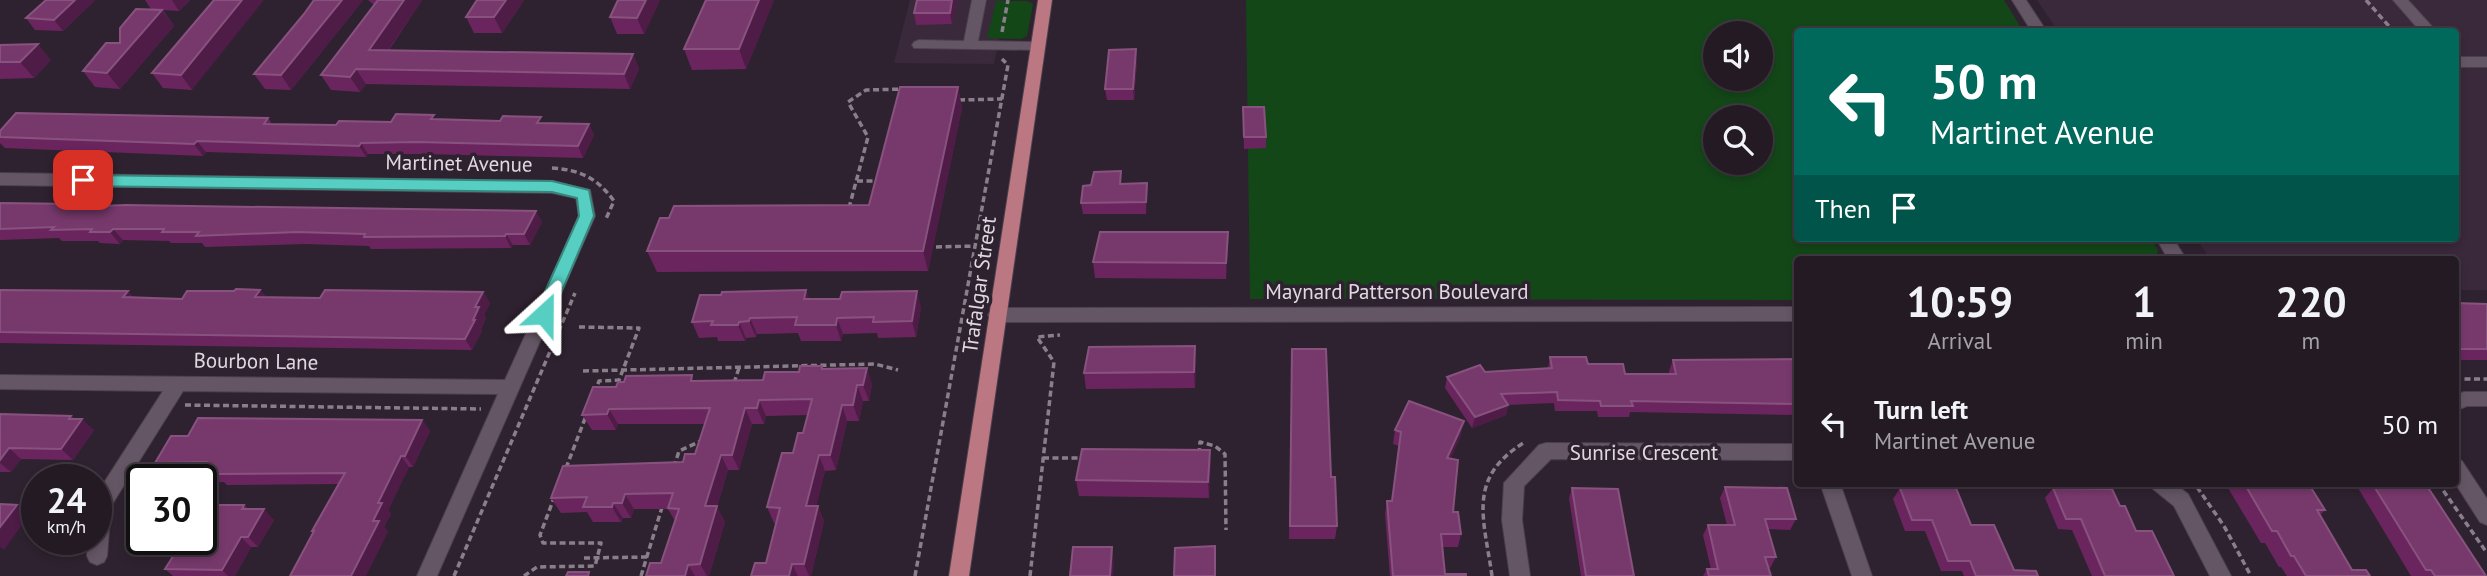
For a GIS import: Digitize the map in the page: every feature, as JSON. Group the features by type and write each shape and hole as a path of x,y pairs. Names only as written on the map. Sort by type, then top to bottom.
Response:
{"main road":[{"name":"Trafalgar Street","path":"959,576 1045,0"}],"street":[{"path":"970,46 979,0"},
{"path":"2019,0 2037,28"},
{"path":"2400,0 2426,28"},
{"path":"919,45 1036,47"},
{"path":"2459,61 2487,62"},
{"name":"Martinet Avenue","path":"0,179 552,187 584,194 587,216 427,576"},
{"name":"Maynard Patterson Boulevard","path":"997,314 1794,314"},
{"name":"Bourbon Lane","path":"0,382 511,387"},
{"path":"97,556 101,505 178,383"},
{"path":"2459,402 2464,399 2487,399"},
{"name":"Sunrise Crescent","path":"1520,576 1512,520 1514,484 1546,451 1794,452"},
{"path":"2459,473 2487,516"},
{"path":"1831,487 1863,576"},
{"path":"2165,487 2181,499 2221,576"}],"path":[{"path":"915,576 943,404 976,246 1009,65 998,55 1008,0"},
{"path":"2366,0 2390,28"},
{"path":"857,211 849,207 868,137 848,102 853,95 871,88 907,90"},
{"path":"953,100 1002,99"},
{"path":"596,179 614,201 603,226"},
{"path":"856,181 876,181"},
{"path":"936,247 976,246"},
{"path":"454,576 577,289"},
{"path":"579,327 639,328 620,380 599,381 594,394"},
{"path":"1030,576 1054,362 1037,337"},
{"path":"583,371 740,365 875,364 898,370"},
{"path":"733,388 740,365"},
{"path":"2459,379 2487,379"},
{"path":"176,405 485,410"},
{"path":"565,471 589,407"},
{"path":"671,477 679,451 708,438"},
{"path":"1198,458 1200,442 1215,446 1225,454 1226,530"},
{"path":"1043,458 1095,458"},
{"path":"2198,487 2251,576"},
{"path":"2441,487 2487,553"},
{"path":"524,576 537,567 595,566 601,543 543,543 540,536 555,497"},
{"path":"641,576 663,504"},
{"path":"584,558 647,557"}],"shaded area":[{"path":"910,0 1007,0 994,64 894,63"},
{"path":"2037,0 2487,0 2487,290 2459,290 2459,256 2208,256 2199,242 2459,242 2459,28 2056,28"}],"green space":[{"path":"1246,0 2004,0 2021,28 1794,28 1794,242 2153,242 2158,250 2157,256 1794,256 1794,300 1250,299"},
{"path":"996,1 1027,1 1033,4 1027,36 1021,39 987,38"}],"building":[{"path":"46,0 75,0 54,20 26,18"},
{"path":"214,0 242,0 181,75 152,73"},
{"path":"314,0 342,0 281,75 254,74 304,14"},
{"path":"378,0 404,0 369,50 633,54 624,74 356,69 350,77 321,75"},
{"path":"477,0 506,0 494,17 466,17"},
{"path":"618,0 646,0 637,18 610,17"},
{"path":"706,0 759,0 739,49 684,49"},
{"path":"917,0 952,0 950,13 914,13"},
{"path":"136,9 162,10 107,73 83,71 106,43 120,43 120,28"},
{"path":"38,44 20,62 0,62 0,45"},
{"path":"1136,49 1133,89 1105,89 1109,50"},
{"path":"900,87 958,87 923,251 647,251 660,218 669,218 674,206 869,205"},
{"path":"1243,107 1264,107 1266,137 1244,137"},
{"path":"16,113 268,118 264,124 336,125 339,121 391,122 396,114 434,115 431,119 500,121 503,116 541,117 537,123 589,124 578,146 417,142 361,143 359,146 197,141 194,144 0,137 0,131"},
{"path":"1121,171 1120,184 1147,183 1146,202 1081,203 1083,186 1091,185 1094,172"},
{"path":"0,203 76,204 74,207 126,205 536,211 524,234 505,236 364,237 365,234 297,232 196,236 199,232 162,232 164,229 90,232 92,229 51,230 54,227 0,229"},
{"path":"1100,232 1228,232 1226,263 1093,262"},
{"path":"0,290 128,291 123,297 182,299 187,291 260,290 255,297 320,298 325,290 483,292 475,307 479,307 475,320 465,339 0,332"},
{"path":"806,290 804,299 840,299 842,292 917,291 912,321 873,322 874,317 837,318 836,325 795,325 797,317 750,318 738,325 711,325 713,321 692,322 700,295"},
{"path":"2459,303 2487,304 2487,349 2459,349"},
{"path":"1195,346 1194,372 1084,373 1089,347"},
{"path":"1292,349 1326,349 1331,477 1335,477 1337,526 1290,526"},
{"path":"1550,357 1586,357 1588,364 1623,364 1625,374 1676,374 1673,360 1794,359 1794,404 1631,401 1633,406 1601,406 1600,401 1558,400 1557,392 1501,394 1508,405 1475,417 1447,377 1480,365 1485,372 1552,368"},
{"path":"800,366 822,366 822,369 867,368 863,385 857,385 853,405 842,405 830,455 819,455 806,506 818,506 804,564 792,564 789,576 751,576 755,563 766,563 780,508 767,507 782,453 793,453 798,433 803,433 812,399 759,400 757,408 745,408 732,455 721,455 705,506 717,506 700,564 688,565 685,576 646,576 650,563 661,563 679,509 668,508 673,493 625,494 622,503 613,503 612,507 583,507 587,497 551,498 563,466 683,462 685,454 695,454 710,408 609,409 607,414 582,415 593,387 616,387 618,382 624,382 626,376 692,375 691,381 763,380 765,372 799,372"},
{"path":"1409,401 1464,421 1447,458 1458,460 1453,512 1458,512 1461,534 1441,534 1445,574 1466,576 1393,576 1387,501 1392,501 1401,432 1395,430"},
{"path":"0,414 71,416 69,419 82,419 61,449 9,448 0,460"},
{"path":"198,418 422,420 378,503 382,503 373,521 379,521 351,576 290,576 345,473 217,474 217,464 205,464 206,462 155,463 171,436 188,436"},
{"path":"1082,449 1210,450 1208,482 1076,480"},
{"path":"1725,487 1787,488 1796,519 1765,519 1776,557 1765,557 1771,576 1709,576 1707,569 1718,569 1708,525 1735,525"},
{"path":"2246,487 2311,487 2325,510 2317,510 2352,570 2366,570 2370,576 2306,576 2277,531 2272,531"},
{"path":"2374,487 2428,487 2486,576 2435,576 2431,570 2426,570"},
{"path":"1572,488 1618,489 1634,576 1586,576"},
{"path":"1900,488 1956,488 1971,525 1994,525 2014,570 2036,571 2038,576 1976,576 1970,561 1948,561 1932,520 1912,520"},
{"path":"2053,488 2112,489 2120,506 2125,506 2136,531 2152,531 2174,576 2105,576 2081,519 2066,519"},
{"path":"0,504 17,505 0,527"},
{"path":"217,505 244,505 242,509 264,509 248,537 241,537 222,570 165,569 174,555 217,555"},
{"path":"1215,546 1215,576 1174,576 1175,548"},
{"path":"1073,547 1112,547 1110,576 1070,576"},
{"path":"568,572 589,572 588,576 566,576"}],"route":[{"path":"83,180 552,187 584,194 587,216 544,314"}]}
